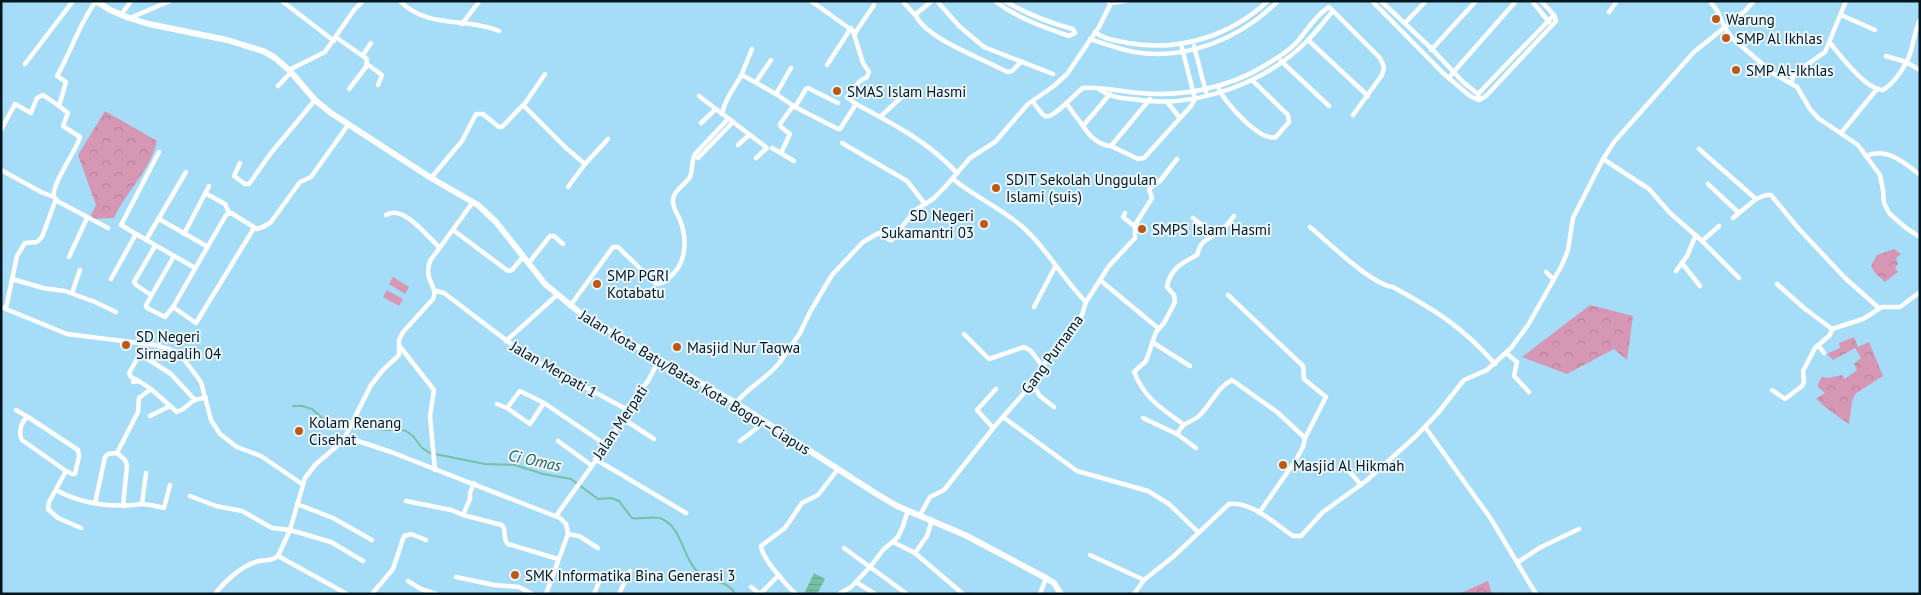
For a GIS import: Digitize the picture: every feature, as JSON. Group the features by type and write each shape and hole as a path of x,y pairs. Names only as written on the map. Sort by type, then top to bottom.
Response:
{"main road":[{"name":"Jalan Kota Batu/Batas Kota Bogor–Ciapus","path":"96,1 129,18 164,28 227,40 274,56 315,100 348,125 431,178 473,202 496,222 545,284 570,306 594,323 736,403 875,493 965,535 1046,578 1054,583 1062,594"}],"street":[{"path":"25,64 73,1"},
{"path":"59,106 66,82 56,76 86,15 96,1"},
{"path":"121,15 131,1"},
{"path":"129,18 170,1"},
{"path":"282,1 335,39 364,55 367,59 367,64 350,89"},
{"path":"278,86 290,71 322,55 354,10 363,1"},
{"path":"400,1 408,9 424,18 487,26 499,31"},
{"path":"811,1 851,28 863,63 869,72 847,97 930,149 957,173"},
{"path":"916,16 917,13 932,1"},
{"path":"937,1 959,26 984,47 1053,74"},
{"path":"995,1 1023,18 1046,28 1069,36 1075,33 1073,29 1032,16 1005,1"},
{"path":"1097,42 1097,34 1109,2 1126,1"},
{"path":"1097,34 1135,44 1181,44 1193,42 1233,27 1268,1"},
{"path":"1090,39 1136,52 1158,54 1183,52 1225,38 1244,28 1278,1"},
{"path":"1372,1 1448,78 1470,96 1479,100"},
{"path":"1381,1 1432,49 1453,73 1478,94 1479,100"},
{"path":"1405,23 1426,1"},
{"path":"1426,55 1476,1"},
{"path":"1448,78 1516,1"},
{"path":"1532,1 1552,25"},
{"path":"1479,100 1486,96 1556,21 1541,1"},
{"path":"1609,12 1617,1"},
{"path":"1710,1 1718,12 1724,28 1732,38 1768,70 1797,87 1810,109 1818,118 1852,141 1866,156 1880,175 1884,203 1887,210 1906,228 1920,237"},
{"path":"1134,594 1144,580 1174,556 1229,504 1241,504 1259,513 1293,536 1299,537 1323,512 1361,484 1425,427 1464,380 1487,370 1495,364 1528,325 1562,265 1568,250 1573,218 1603,159 1614,142 1680,66 1694,52 1745,11 1754,1"},
{"path":"1791,83 1795,73 1822,55 1830,43 1846,1"},
{"path":"462,24 478,3"},
{"path":"904,3 924,26 942,39 1007,72 1012,71 1021,62"},
{"path":"854,33 874,5"},
{"path":"1034,103 1044,116 1048,116 1055,113 1083,88 1154,94 1193,91 1217,86 1241,78 1278,57 1296,42 1326,8 1330,7 1384,64 1382,75 1353,115"},
{"path":"1100,90 1109,96 1167,102 1195,99 1220,92 1252,80 1282,62 1308,40 1333,10"},
{"path":"1841,15 1875,30"},
{"path":"1478,94 1548,20 1554,16"},
{"path":"1830,43 1853,69 1877,89 1883,90 1888,88 1906,62 1920,20"},
{"path":"827,65 851,28"},
{"path":"736,403 746,391 768,376 780,362 836,270 863,242 879,233 892,240 914,211 925,204 953,179 970,158 995,142 1028,104 1054,86 1067,74 1090,39 1097,34"},
{"path":"1308,40 1368,96"},
{"path":"1193,42 1207,95"},
{"path":"364,55 371,43"},
{"path":"1066,103 1090,136 1096,141 1138,159 1144,158 1192,106 1195,99 1181,44"},
{"path":"722,114 724,105 742,76 752,49"},
{"path":"1886,56 1906,62 1920,70"},
{"path":"1278,57 1329,106"},
{"path":"756,82 771,60"},
{"path":"367,64 382,74 378,85"},
{"path":"776,94 791,68"},
{"path":"431,178 460,144 477,113 483,114 501,127 523,105 545,74"},
{"path":"742,76 756,82 794,107 839,130 856,104"},
{"path":"1217,86 1226,102 1257,130 1270,138 1276,137 1290,122 1288,115 1252,80"},
{"path":"781,153 790,134 780,124 806,89 808,88 838,103"},
{"path":"1083,126 1109,96 1111,89"},
{"path":"1841,133 1877,89"},
{"path":"880,117 906,93"},
{"path":"1110,146 1154,94"},
{"path":"1,130 15,104 30,113 37,98 43,95 68,113 63,126 80,137 78,146 54,188 55,198 42,238 35,243 25,243 19,252 4,307 49,328 67,334 155,345 180,354 201,382 214,425 227,440 243,450 260,456 302,484"},
{"path":"700,96 767,148 756,158"},
{"path":"240,163 234,176 248,184 315,100"},
{"path":"1167,102 1180,118"},
{"path":"523,105 566,148 585,164"},
{"path":"701,123 716,109"},
{"path":"698,158 731,121"},
{"path":"570,306 613,247 618,247 656,284 663,283 676,271 681,263 684,241 681,223 673,205 673,198 689,177 692,159 695,154 731,121"},
{"path":"205,193 225,204 230,212 254,228 261,229 270,222 300,182 311,177 348,125"},
{"path":"738,145 749,135"},
{"path":"568,187 585,164 608,139"},
{"path":"842,143 907,181 925,204"},
{"path":"772,148 794,161"},
{"path":"1699,150 1756,199"},
{"path":"159,152 121,226 195,268"},
{"path":"1866,156 1878,152 1890,154 1920,175"},
{"name":"Gang Purnama","path":"920,515 930,497 944,490 993,428 1032,384 1052,353 1082,314 1086,302 1109,266 1135,238 1134,226 1152,198 1149,189 1160,181 1177,159"},
{"path":"1603,159 1645,186 1670,214 1696,235 1739,278"},
{"path":"1,170 108,228"},
{"path":"146,240 186,172"},
{"path":"953,179 1021,226 1032,236 1086,302"},
{"path":"1708,184 1739,213"},
{"path":"184,234 209,186"},
{"path":"1733,218 1756,199 1771,195 1799,229 1846,279 1879,308"},
{"path":"215,594 229,578 251,564 274,559 278,556 290,530 302,484 316,464 346,437 371,385 399,355 399,340 403,332 433,299 436,291 429,282 427,271 430,261 473,202"},
{"path":"174,256 146,307 163,317 167,316 173,307 226,215 230,212"},
{"path":"386,215 394,212 404,215 439,247"},
{"path":"1125,213 1123,217 1134,226"},
{"path":"1183,424 1152,402 1143,389 1135,370 1147,359 1158,328 1164,323 1175,302 1174,295 1166,287 1170,276 1179,265 1196,255 1203,242 1226,226 1234,216"},
{"path":"69,257 87,218"},
{"path":"158,218 208,247"},
{"path":"1193,218 1212,237"},
{"path":"1702,241 1719,226"},
{"path":"1310,227 1361,270 1383,285 1400,291 1454,324 1481,348 1495,364"},
{"path":"173,307 196,323 254,228"},
{"path":"453,230 508,271 512,270 523,257"},
{"path":"111,279 136,234"},
{"path":"1676,271 1696,235"},
{"path":"528,264 550,236 554,236 563,244"},
{"path":"151,295 134,282 155,246"},
{"path":"1682,263 1700,286"},
{"path":"1034,307 1056,267"},
{"path":"72,293 80,270"},
{"path":"1546,272 1553,279"},
{"path":"12,279 43,288 72,293 116,312"},
{"path":"1100,280 1158,328"},
{"path":"1776,284 1832,329"},
{"name":"Jalan Merpati 1","path":"436,291 444,293 506,342 533,360 626,409"},
{"path":"1832,329 1863,319 1884,306 1900,306 1920,292"},
{"path":"506,342 557,295"},
{"path":"1228,295 1303,366 1304,379 1326,398 1304,438 1303,447 1296,460 1259,513"},
{"path":"1772,390 1786,399 1802,387 1804,383 1803,371 1818,345 1830,335 1832,329"},
{"path":"964,334 989,359 1024,347 1031,351 1043,367"},
{"path":"1152,342 1190,366"},
{"path":"1818,345 1824,353"},
{"path":"400,348 433,388 434,396 430,416 435,470"},
{"path":"1506,353 1517,362 1514,373 1515,378 1529,392"},
{"path":"194,398 171,374 143,356 137,359 129,372 131,377 152,389 174,411 180,412 194,398 206,398"},
{"name":"Jalan Merpati","path":"556,516 616,430 626,409 648,380 659,360"},
{"path":"1177,434 1183,424 1200,416 1220,390 1232,380 1283,417 1304,438"},
{"path":"133,382 139,381"},
{"path":"1032,384 1040,396 1054,407"},
{"path":"117,453 138,412 139,398 152,389"},
{"path":"993,428 977,410 996,389"},
{"path":"507,408 518,391 544,402 606,445"},
{"path":"497,404 507,408 530,424 544,402"},
{"path":"150,416 170,406"},
{"path":"16,410 28,417 78,450 79,456 76,473 72,474 66,471 22,440 20,430 24,419 28,417"},
{"path":"1003,416 1077,471 1148,491 1169,504 1198,532"},
{"path":"622,418 654,439"},
{"path":"1143,418 1177,434 1196,448"},
{"path":"740,442 764,421"},
{"path":"1425,427 1492,519 1536,594"},
{"path":"346,437 474,483 556,516 566,524 568,534 546,594"},
{"path":"558,441 591,465"},
{"path":"95,503 105,457 108,454 117,453 125,460 127,465 123,506"},
{"path":"595,459 686,513"},
{"path":"1345,466 1361,484"},
{"path":"796,594 779,575 761,546 785,528 802,503 818,495 838,469"},
{"path":"66,471 48,505 48,509 58,518 81,528"},
{"path":"142,504 146,473"},
{"path":"463,515 474,483"},
{"path":"56,490 74,498 95,503 123,506 142,504 164,508 170,485"},
{"path":"190,496 216,506 242,511 272,528 290,530 331,542 363,561"},
{"path":"406,501 451,510 502,525 508,544 558,559"},
{"path":"297,504 333,518 372,540"},
{"path":"839,594 856,582 883,550 893,542 902,530 908,510"},
{"path":"915,553 927,536 932,520"},
{"path":"1518,562 1541,547 1579,529"},
{"path":"372,594 393,569 404,536 411,534 426,540"},
{"path":"568,534 583,538 598,548"},
{"path":"893,542 915,553 963,594"},
{"path":"844,548 907,594"},
{"path":"1090,555 1144,580"},
{"path":"278,556 347,594"},
{"path":"626,594 620,592 630,571"},
{"path":"751,587 760,594 779,575"},
{"path":"456,577 494,585 519,587 532,594"},
{"path":"1040,594 1046,578"},
{"path":"408,582 436,594"},
{"path":"594,594 599,582"},
{"path":"856,582 875,594"}],"green space":[{"path":"105,111 157,141 149,162 114,218 89,219 96,205 78,155"},
{"path":"1894,249 1901,254 1896,258 1898,264 1895,267 1898,272 1885,282 1875,273 1871,266 1877,255"},
{"path":"393,277 409,287 405,294 389,284"},
{"path":"387,290 403,299 399,306 383,297"},
{"path":"1590,305 1633,316 1627,360 1614,349 1567,374 1522,357"},
{"path":"1854,337 1858,347 1869,342 1883,376 1855,394 1849,424 1816,399 1825,393 1818,387 1822,377 1828,378 1842,375 1845,379 1857,370 1854,364 1861,358 1855,348 1833,360 1827,354 1840,348 1839,343"},
{"path":"1488,581 1492,594 1459,594"}],"shaded area":[{"path":"814,573 825,579 817,594 804,594"}],"waterway":[{"name":"Ci Omas","path":"293,406 312,409 322,418 331,422 346,421 359,423 374,429 406,431 413,436 422,448 430,453 485,464 515,465 543,474 571,479 598,499 611,498 619,501 632,518 659,518 669,523 678,535 691,564 696,570 706,577 732,589 735,594"}],"place":[{"name":"Warung","path":"1716,19"},
{"name":"SMP Al Ikhlas","path":"1726,38"},
{"name":"SMP Al-Ikhlas","path":"1736,70"},
{"name":"SMAS Islam Hasmi","path":"837,91"},
{"name":"SDIT Sekolah Unggulan Islami (suis)","path":"996,188"},
{"name":"SD Negeri Sukamantri 03","path":"984,224"},
{"name":"SMPS Islam Hasmi","path":"1142,229"},
{"name":"SMP PGRI Kotabatu","path":"597,284"},
{"name":"SD Negeri Sirnagalih 04","path":"126,345"},
{"name":"Masjid Nur Taqwa","path":"677,347"},
{"name":"Kolam Renang Cisehat","path":"299,431"},
{"name":"Masjid Al Hikmah","path":"1283,465"},
{"name":"SMK Informatika Bina Generasi 3","path":"515,575"}]}
